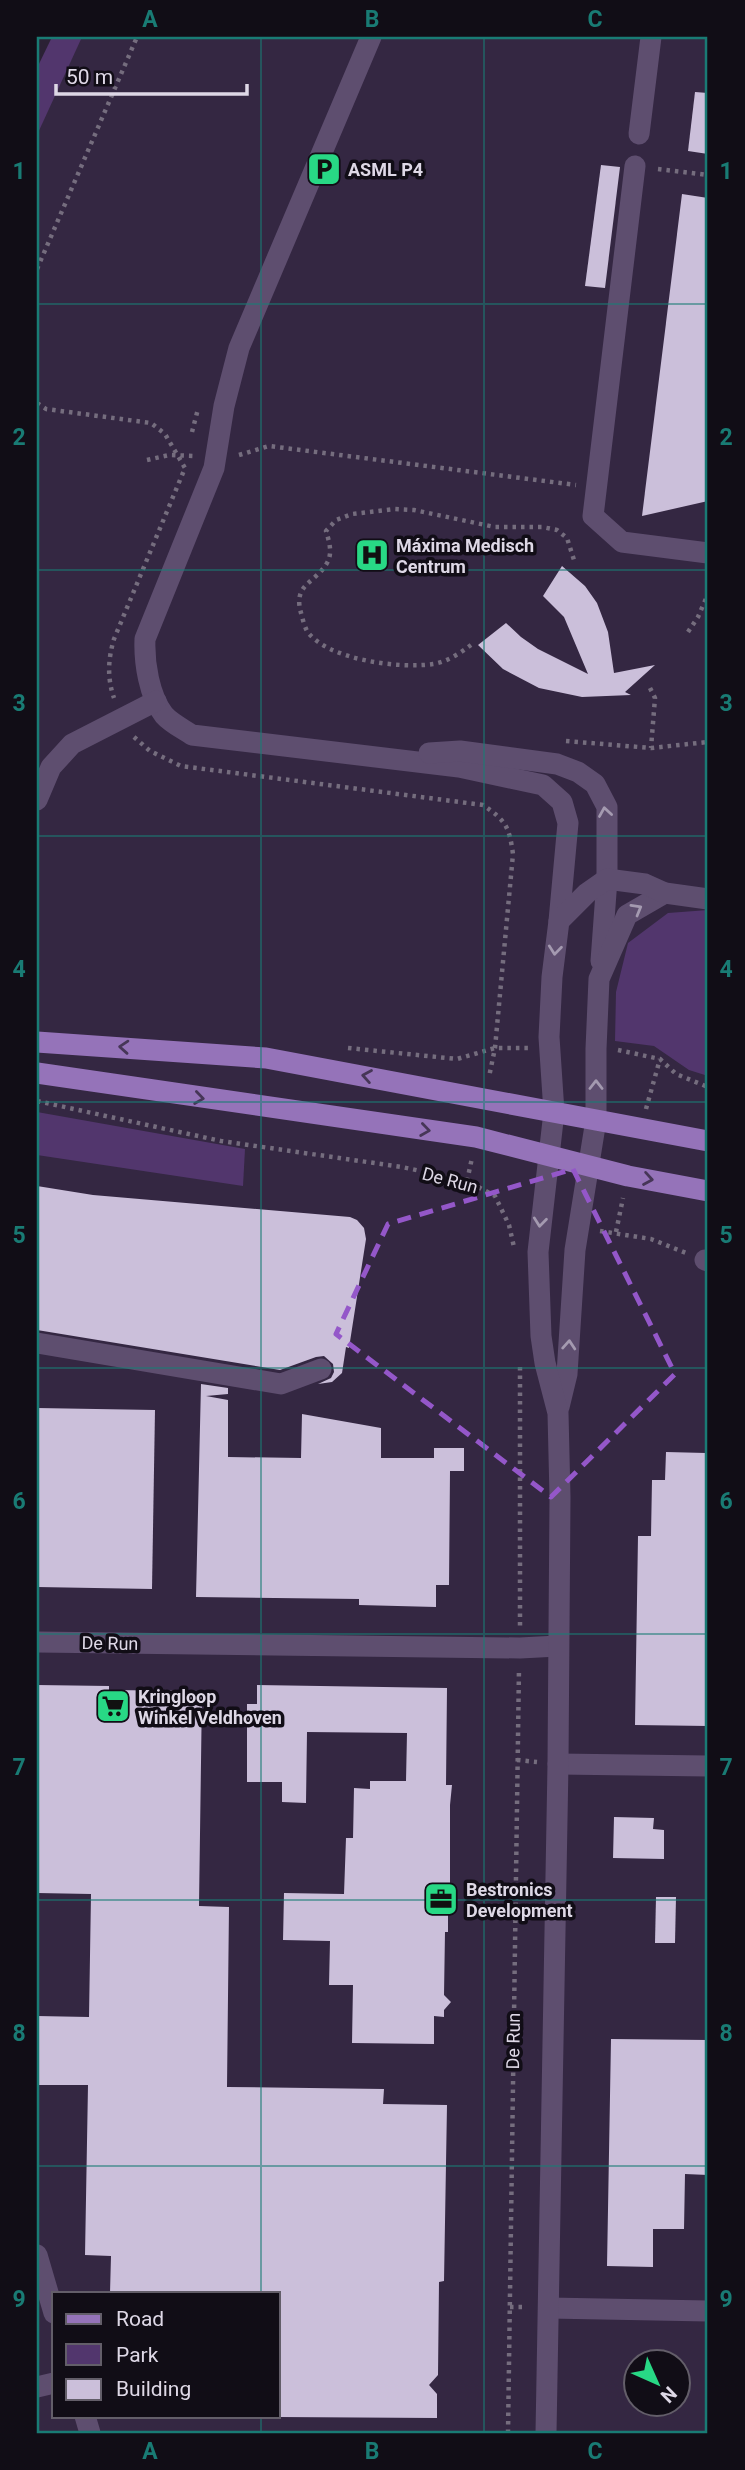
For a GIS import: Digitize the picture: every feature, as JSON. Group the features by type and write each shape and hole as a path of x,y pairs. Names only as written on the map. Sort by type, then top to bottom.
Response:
{"main road":[{"path":"37,1042 266,1058 708,1141"},
{"path":"37,1073 453,1133 628,1176 708,1191"}],"street":[{"path":"371,37 239,348 224,406 216,457 145,639 144,657 156,701 165,715 191,735 459,767 543,785 562,802 568,823 552,977 550,1027 554,1112 538,1252 541,1336 558,1413 560,1497 546,2433"},
{"path":"639,134 652,37"},
{"path":"635,166 593,516 622,542 708,553"},
{"path":"37,800 51,767 72,744 156,701"},
{"path":"368,756 460,751 557,764 578,772 595,784 607,807 607,880 599,979 596,1120 575,1250 567,1374 558,1413"},
{"path":"559,921 587,893 607,880 645,884 665,893 708,898"},
{"path":"599,979 627,915 665,893"},
{"path":"37,1343 281,1384 321,1369"},
{"name":"De Run","path":"37,1642 520,1648 558,1646"},
{"path":"558,1764 708,1766"},
{"path":"37,2255 52,2307"},
{"path":"549,2308 708,2311"}],"path":[{"path":"37,269 137,37"},
{"path":"37,403 46,409 151,423 165,434 185,468 114,639 109,658 113,694 123,719 135,737 150,751 181,766 483,806 496,815 509,830 513,854 495,1048"},
{"path":"147,460 177,454 231,457 269,446 597,488"},
{"path":"471,645 434,664 355,659 326,649 307,631 299,608 301,589 328,562 330,547 326,531 336,520 373,511 404,509 433,513 472,524 557,530 567,538 573,560"},
{"path":"688,632 708,594"},
{"path":"650,688 655,698 651,748"},
{"path":"660,1059 676,1074 708,1087"},
{"name":"De Run","path":"37,1101 221,1142 402,1167 467,1181 488,1191 500,1205 509,1225 516,1258"},
{"path":"616,1232 652,1239 707,1260"},
{"name":"De Run","path":"508,2433 522,1495 520,1356"}],"highlighted area":[{"path":"573,1169 675,1374 551,1497 336,1334 388,1224"}],"shaded area":[{"path":"72,37 708,37 708,2433 37,2433 37,116"}],"green space":[{"path":"52,37 82,37 37,135 37,68"},
{"path":"708,910 708,1076 689,1070 654,1046 615,1041 616,992 628,943 668,913"},
{"path":"37,1112 245,1149 243,1186 37,1155"}],"building":[{"path":"695,92 708,93 708,154 688,151"},
{"path":"601,165 620,167 605,288 585,286"},
{"path":"682,194 708,198 708,501 642,516"},
{"path":"562,566 585,586 597,603 608,632 614,673 655,665 625,692 631,695 582,697 539,688 503,669 478,645 506,623 538,649 588,674 564,617 543,596"},
{"path":"37,1186 93,1195 350,1217 357,1220 364,1228 366,1239 349,1348 346,1347 342,1373 332,1382 318,1384 331,1378 334,1372 333,1364 324,1356 280,1370 37,1330"},
{"path":"201,1384 228,1388 228,1394 206,1396 228,1400 228,1457 301,1458 302,1414 381,1428 381,1458 434,1458 434,1448 464,1448 464,1471 450,1471 449,1585 436,1585 436,1607 359,1605 359,1599 196,1597"},
{"path":"37,1408 155,1410 152,1589 37,1587"},
{"path":"666,1452 706,1453 708,1726 635,1725 638,1536 651,1536 652,1480 665,1480"},
{"path":"37,1685 109,1686 109,1690 202,1691 199,1906 229,1907 227,2087 384,2089 383,2104 447,2105 444,2281 439,2282 438,2375 429,2385 437,2394 437,2418 280,2417 280,2292 110,2292 111,2256 85,2255 88,2085 37,2085 37,2016 89,2017 91,1894 37,1893"},
{"path":"257,1685 447,1688 446,1785 452,1785 450,1910 448,1932 445,1932 444,1995 451,2002 444,2010 444,2017 434,2016 434,2044 352,2043 353,1985 329,1985 330,1941 283,1940 284,1893 344,1894 346,1838 353,1838 354,1788 370,1789 370,1781 406,1781 407,1733 307,1732 306,1803 282,1802 282,1782 247,1782 247,1704 257,1704"},
{"path":"614,1817 654,1818 653,1829 664,1830 664,1859 613,1858"},
{"path":"656,1897 676,1897 675,1943 655,1943"},
{"path":"611,2039 708,2040 708,2175 685,2174 684,2229 653,2229 653,2267 607,2266"}],"place":[{"name":"ASML P4","path":"324,169"},
{"name":"Máxima Medisch Centrum","path":"372,555"},
{"name":"Kringloop Winkel Veldhoven","path":"113,1706"},
{"name":"Bestronics Development","path":"441,1899"}]}
